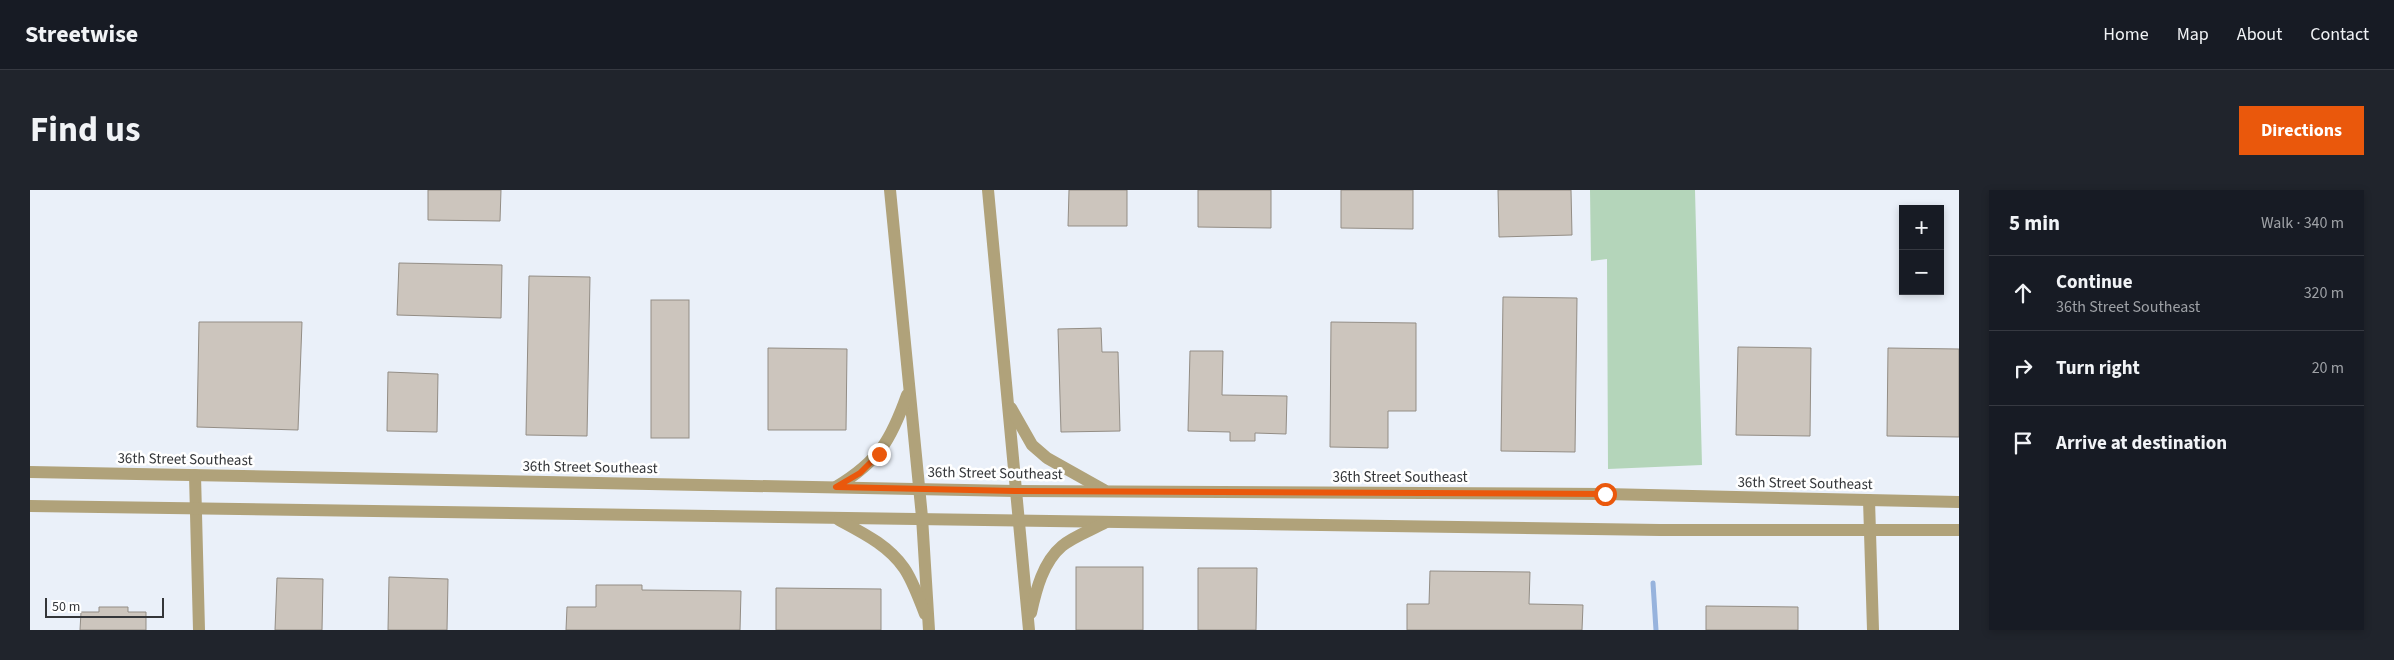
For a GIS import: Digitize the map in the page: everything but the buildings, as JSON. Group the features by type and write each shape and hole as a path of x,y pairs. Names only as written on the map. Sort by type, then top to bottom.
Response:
{"street":[{"path":"890,190 922,517 929,626"},
{"path":"988,190 1028,626"},
{"path":"836,487 860,473 879,454 896,424 909,390"},
{"path":"1009,404 1032,445 1047,458 1106,491"},
{"name":"36th Street Southeast","path":"30,472 1015,491 1605,494 1959,502"},
{"path":"195,475 199,630"},
{"path":"1869,500 1873,630"},
{"path":"30,506 837,519 922,517 1107,522 1660,530 1959,530"},
{"path":"837,519 879,542 894,556 905,569 929,626"},
{"path":"1028,626 1037,586 1049,562 1061,547 1107,522"}],"green space":[{"path":"1590,190 1695,190 1702,465 1608,469 1607,259 1591,261"}],"waterway":[{"path":"1653,583 1656,630"}],"route":[{"path":"879,454 860,473 836,487 1015,491 1605,494"}]}
